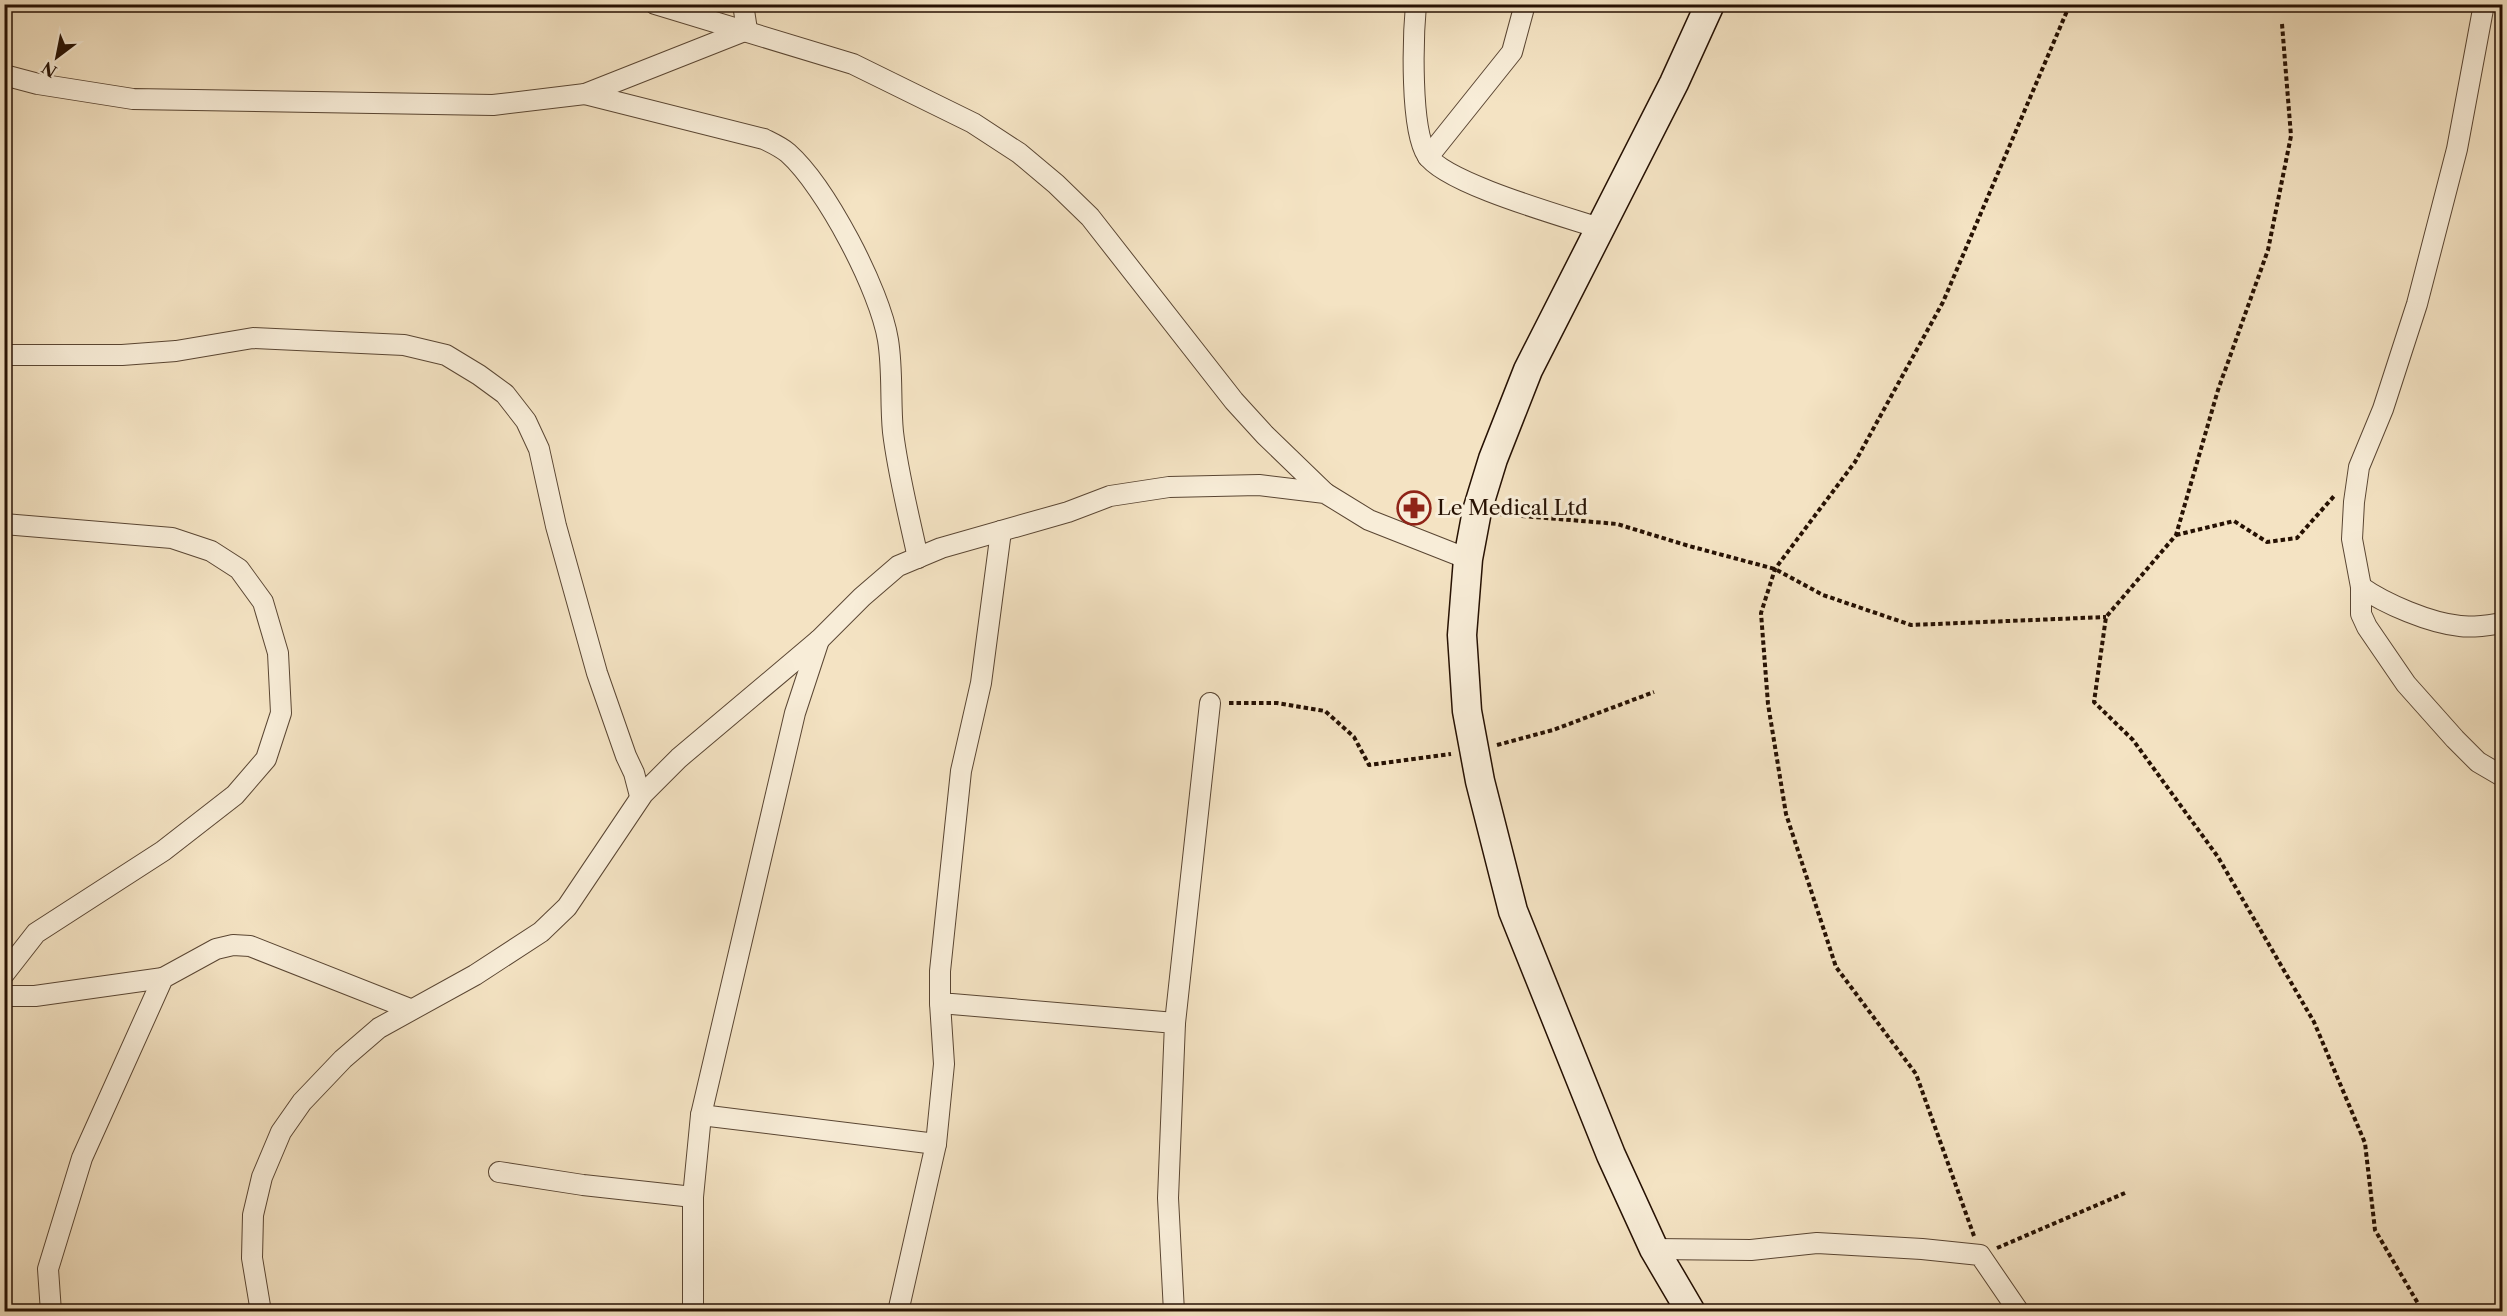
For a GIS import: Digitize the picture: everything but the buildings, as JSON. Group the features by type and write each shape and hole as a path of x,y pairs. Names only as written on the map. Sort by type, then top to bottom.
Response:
{"main road":[{"path":"1691,1311 1654,1249 1611,1155 1513,911 1474,751 1467,711 1462,635 1468,560 1477,511 1493,459 1528,370 1674,83 1710,4"}],"street":[{"path":"655,4 853,64 973,123 1019,153 1090,217 1234,401 1265,435 1325,492 1369,520 1468,560"},
{"path":"743,4 747,30"},
{"path":"1416,4 1414,28 1417,128 1428,157 1439,168 1463,181 1599,228"},
{"path":"1428,157 1512,52 1525,4"},
{"path":"2484,4 2457,149 2417,304 2383,409 2359,467 2352,539 2361,586 2361,614 2367,627 2406,684 2470,754 2502,776"},
{"path":"4,75 38,84 133,99 493,105 585,94 747,30"},
{"path":"585,94 764,139 786,151 805,171 830,207 877,296 888,340 893,429 900,479 918,558"},
{"path":"4,355 56,357 122,355 176,351 253,338 404,345 446,355 479,375 505,394 526,421 539,449 556,526 594,662 640,796"},
{"path":"261,1311 252,1258 253,1215 262,1177 280,1132 302,1102 343,1059 379,1028 475,975 541,932 567,907 640,796 679,758 819,640 898,566 941,548 1068,512 1110,496 1169,487 1259,485 1325,492"},
{"path":"4,524 171,538 211,551 239,569 263,602 278,653 281,713 266,759 236,795 162,851 36,933 4,974"},
{"path":"898,1311 936,1144 944,1064 940,971 961,771 981,683 1001,531"},
{"path":"2361,586 2395,606 2431,619 2460,626 2502,623"},
{"path":"693,1311 693,1197 701,1115 795,713 819,640"},
{"path":"1174,1311 1168,1198 1175,1023 1210,703"},
{"path":"4,996 35,996 164,978 216,949 233,945 250,946 410,1009"},
{"path":"51,1311 48,1269 79,1169 164,978"},
{"path":"940,1003 1175,1023"},
{"path":"701,1115 936,1144"},
{"path":"499,1172 583,1185 693,1197"},
{"path":"1654,1249 1751,1250 1817,1243 1980,1255 2019,1311"}],"path":[{"path":"2070,4 1943,302 1855,462 1775,568 1761,613 1768,704 1786,814 1836,967 1916,1074 1980,1255 2125,1193"},
{"path":"2282,24 2291,135 2270,239 2218,390 2176,535 2106,617 2094,702 2133,740 2218,857 2314,1022 2365,1143 2375,1230 2423,1311"},
{"path":"2176,535 2234,521 2267,542 2297,538 2336,494"},
{"path":"1477,511 1525,518 1617,524 1689,546 1775,568 1823,595 1911,625 2106,617"},
{"path":"1210,703 1277,703 1325,711 1354,737 1369,765 1474,751 1553,730 1654,692"}],"place":[{"name":"Le Medical Ltd","path":"1414,508"}]}
